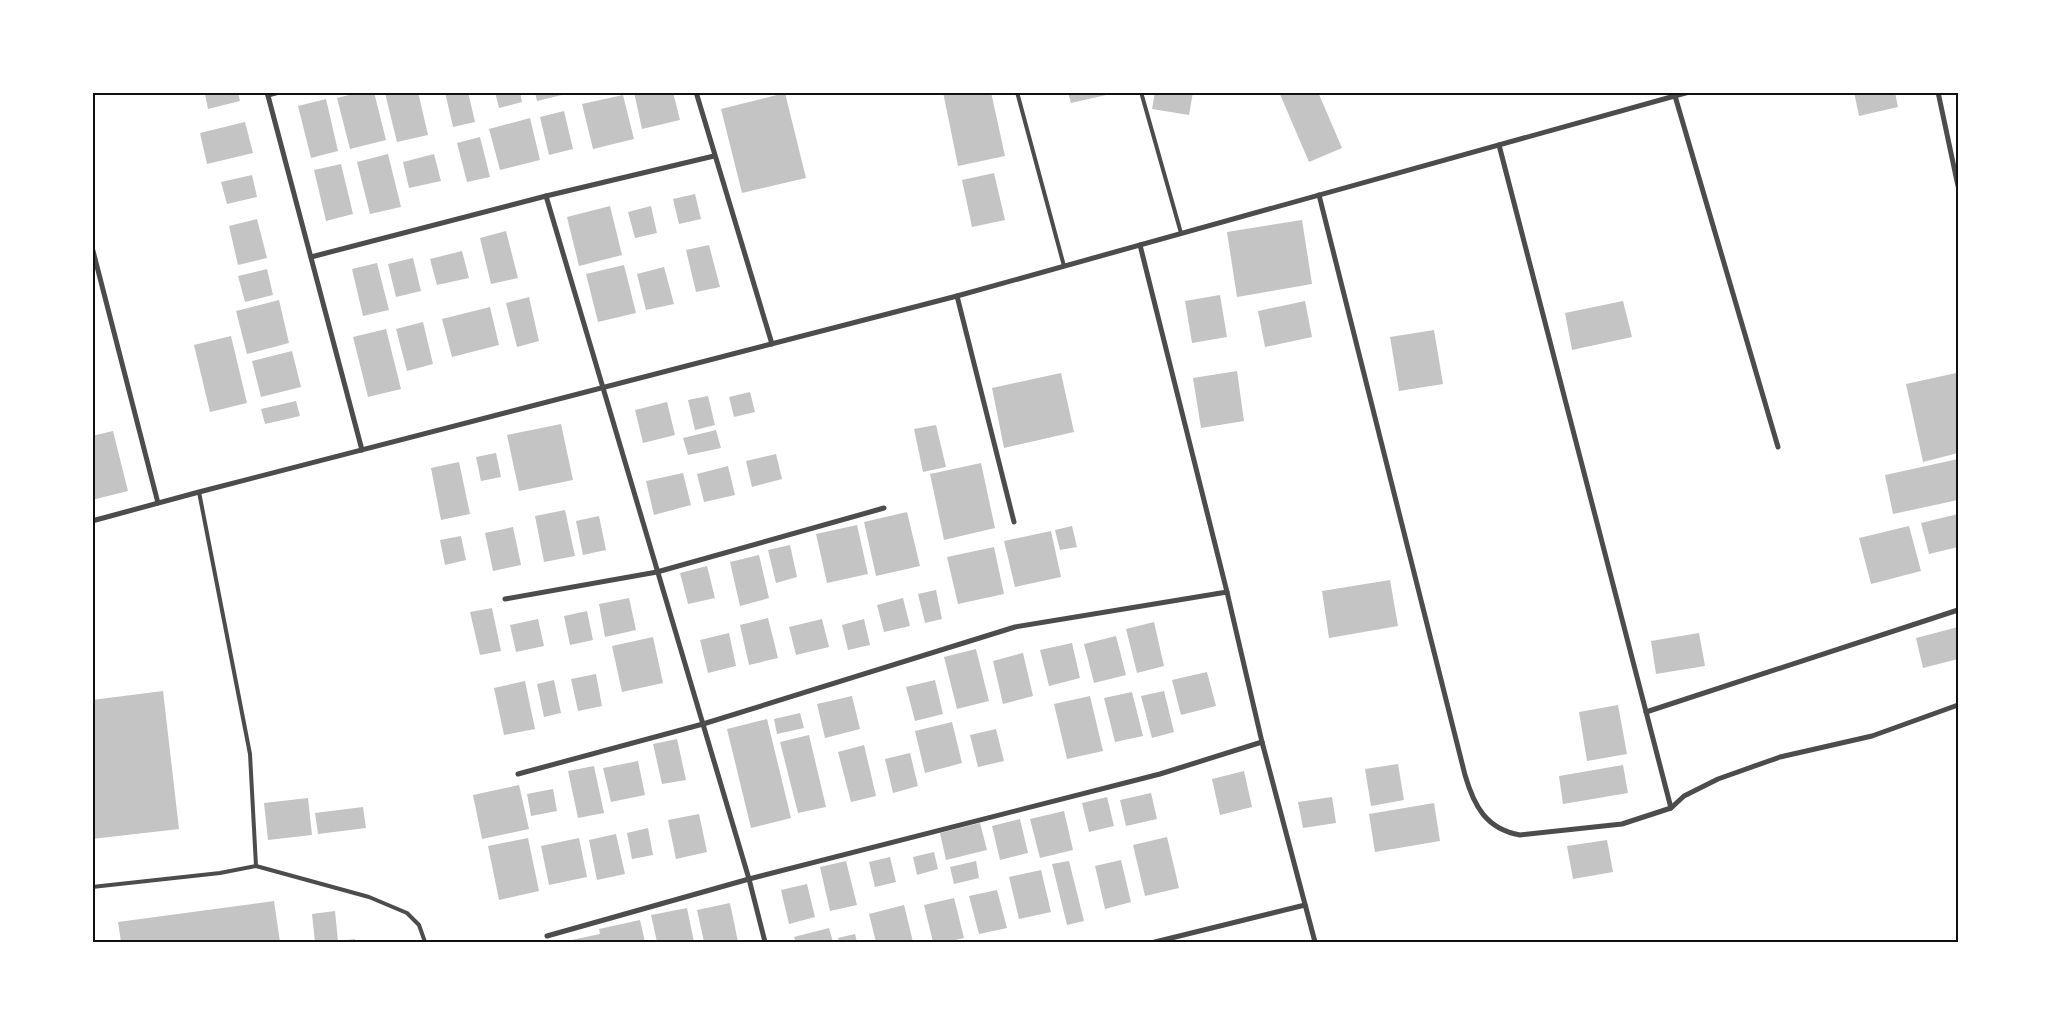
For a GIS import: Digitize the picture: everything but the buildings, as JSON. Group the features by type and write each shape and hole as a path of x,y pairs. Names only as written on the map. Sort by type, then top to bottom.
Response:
{"street":[{"path":"279,92 268,94 362,450"},
{"path":"696,92 772,344"},
{"path":"92,521 958,296 1689,92"},
{"path":"1938,92 1958,186"},
{"path":"1675,96 1778,447"},
{"path":"1499,145 1672,808"},
{"path":"311,257 546,196 714,156"},
{"path":"1319,195 1469,790 1487,820 1506,833 1520,835 1622,824 1672,808 1684,796 1718,779 1780,756 1872,736 1958,705"},
{"path":"546,196 604,387 766,942"},
{"path":"1140,245 1227,592 1262,742 1315,942"},
{"path":"92,247 158,503"},
{"path":"958,296 1014,522"},
{"path":"505,599 657,572 884,508"},
{"path":"518,774 703,724 1015,627 1227,592"},
{"path":"1646,712 1958,610"},
{"path":"547,936 749,879 1160,774 1262,742"},
{"path":"1156,942 1305,905"}],"lane":[{"path":"1017,92 1064,266"},
{"path":"1141,92 1181,234"},
{"path":"199,492 250,754 256,866"},
{"path":"92,887 220,873 256,866 369,897 407,913 419,925 426,942"}]}
